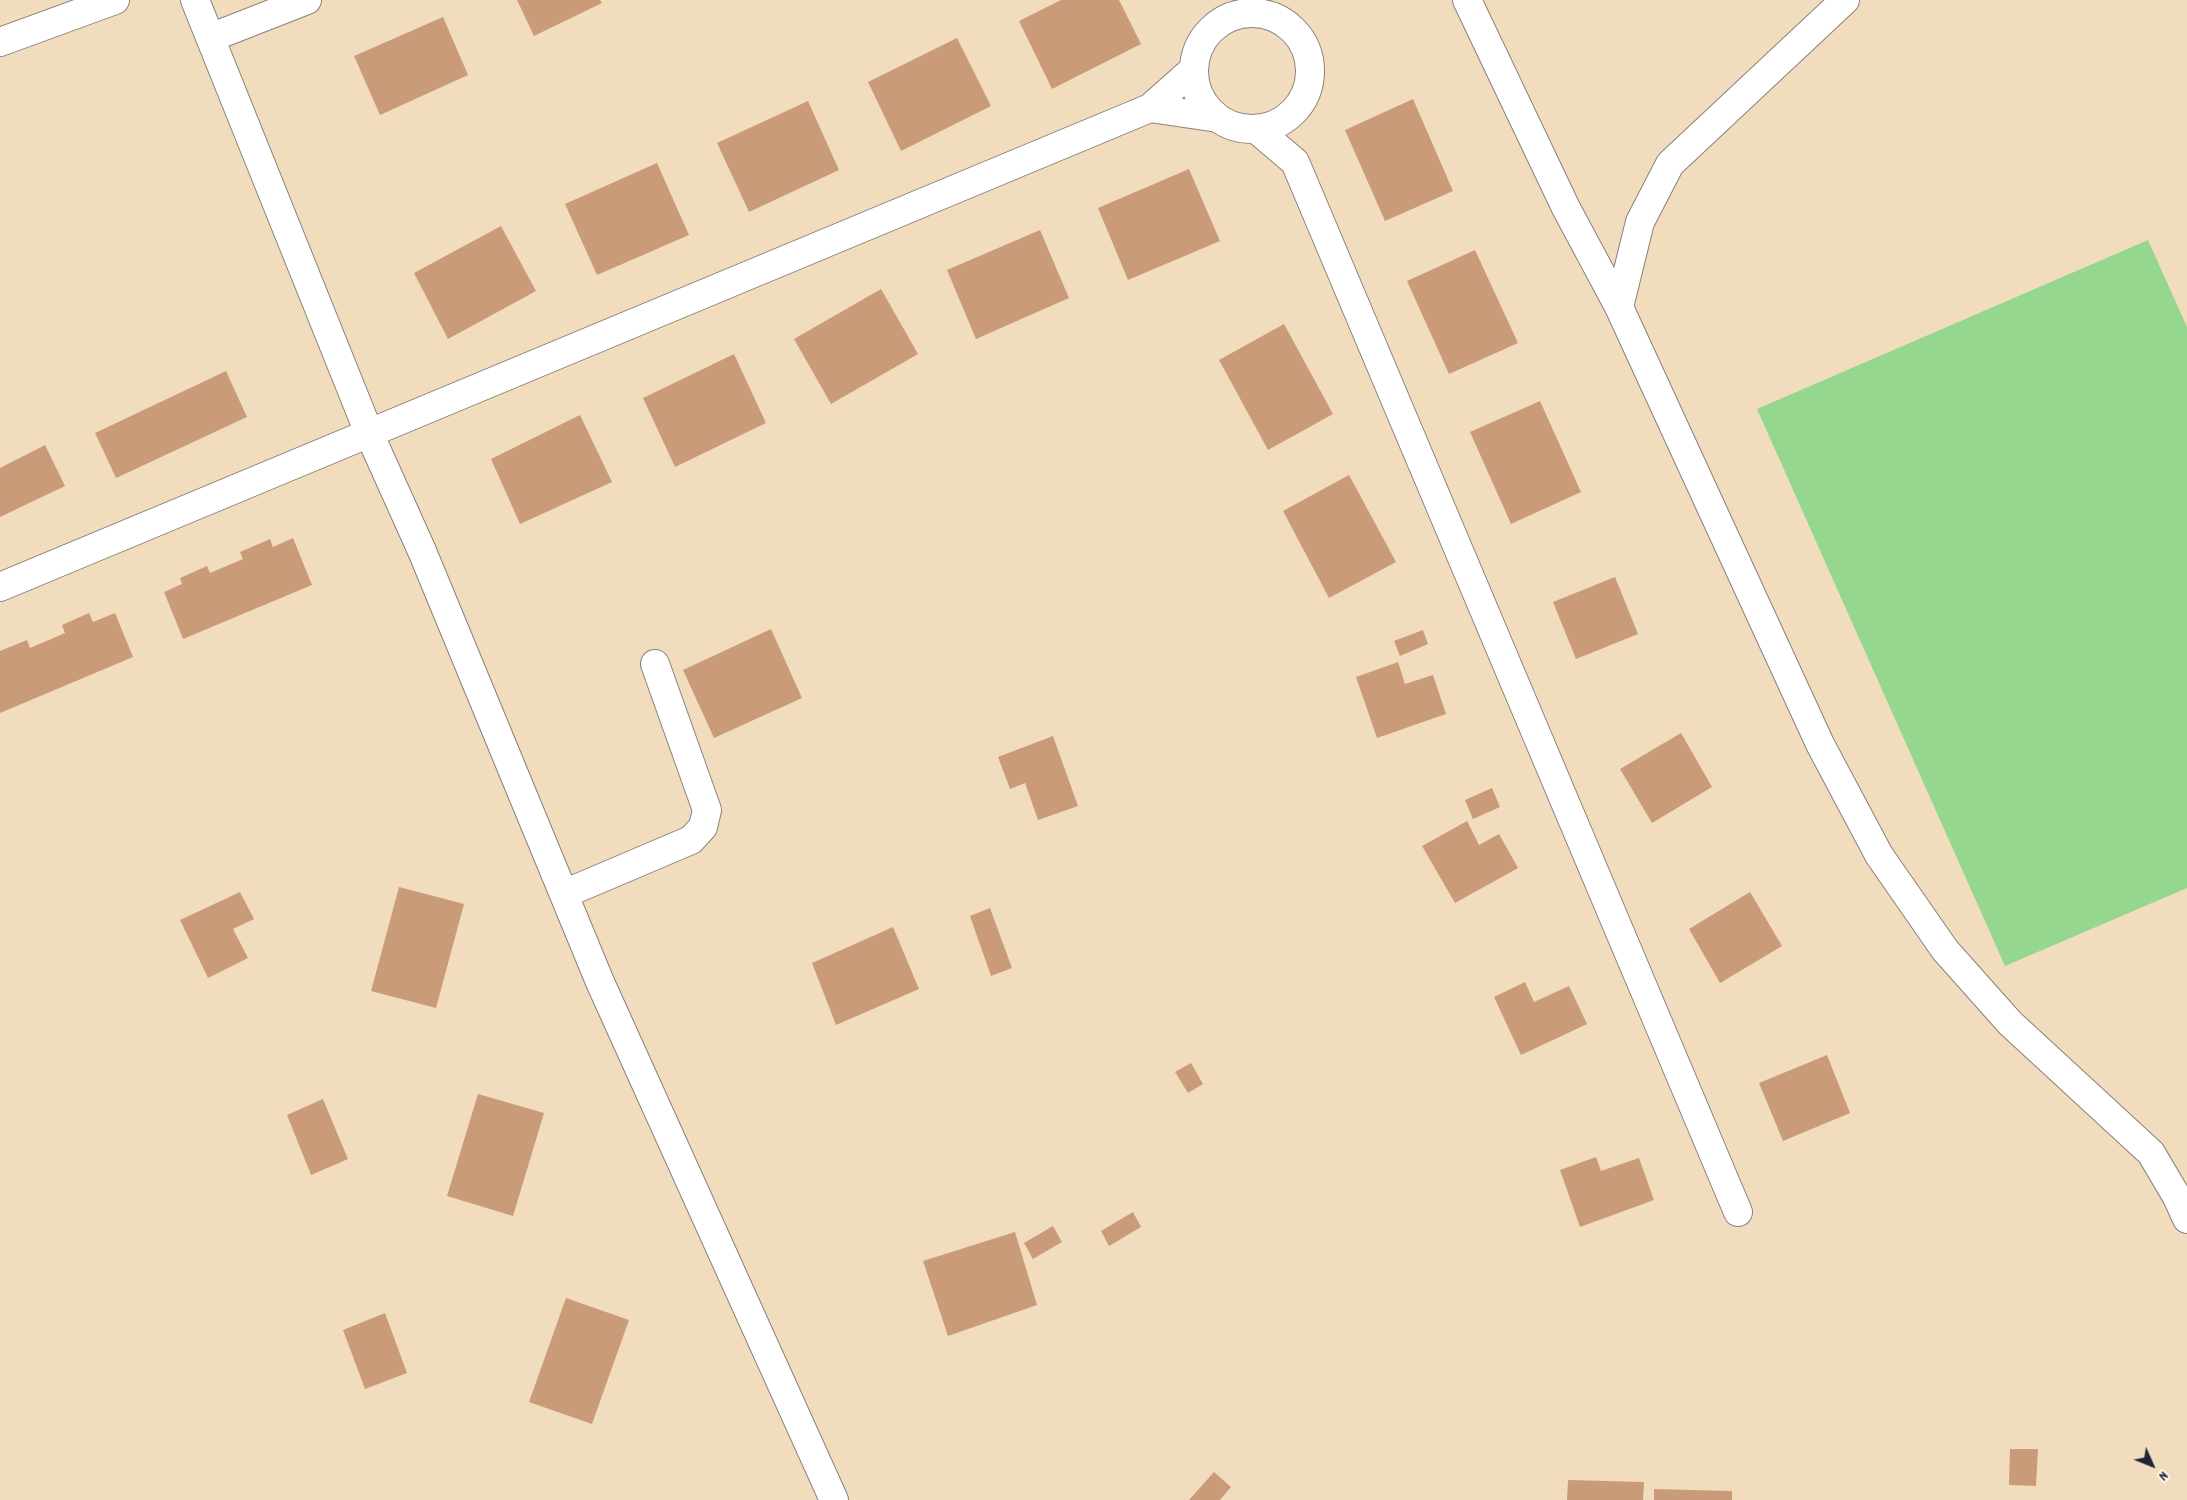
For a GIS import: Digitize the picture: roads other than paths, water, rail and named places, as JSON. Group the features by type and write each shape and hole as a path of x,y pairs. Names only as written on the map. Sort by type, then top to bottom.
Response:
{"street":[{"path":"0,42 115,0"},
{"path":"194,0 370,433 422,551 604,991 834,1500"},
{"path":"210,38 306,0"},
{"path":"1467,0 1566,208 1619,307 1820,744 1879,855 1945,950 2010,1023 2151,1153 2177,1197 2187,1220"},
{"path":"1619,307 1640,222 1670,164 1846,0"},
{"path":"1218,118 1204,103 1196,85 1194,69 1197,53 1204,38 1214,26 1228,17 1244,13 1261,13 1278,19 1293,29 1303,43 1310,60 1310,80 1304,99 1295,162"},
{"path":"0,587 1150,108 1194,69"},
{"path":"1150,108 1218,118 1236,127 1256,129 1276,125 1293,114 1304,99"},
{"path":"1256,129 1295,162 1738,1212"},
{"path":"564,894 691,840 703,827 708,810 655,664"}]}
